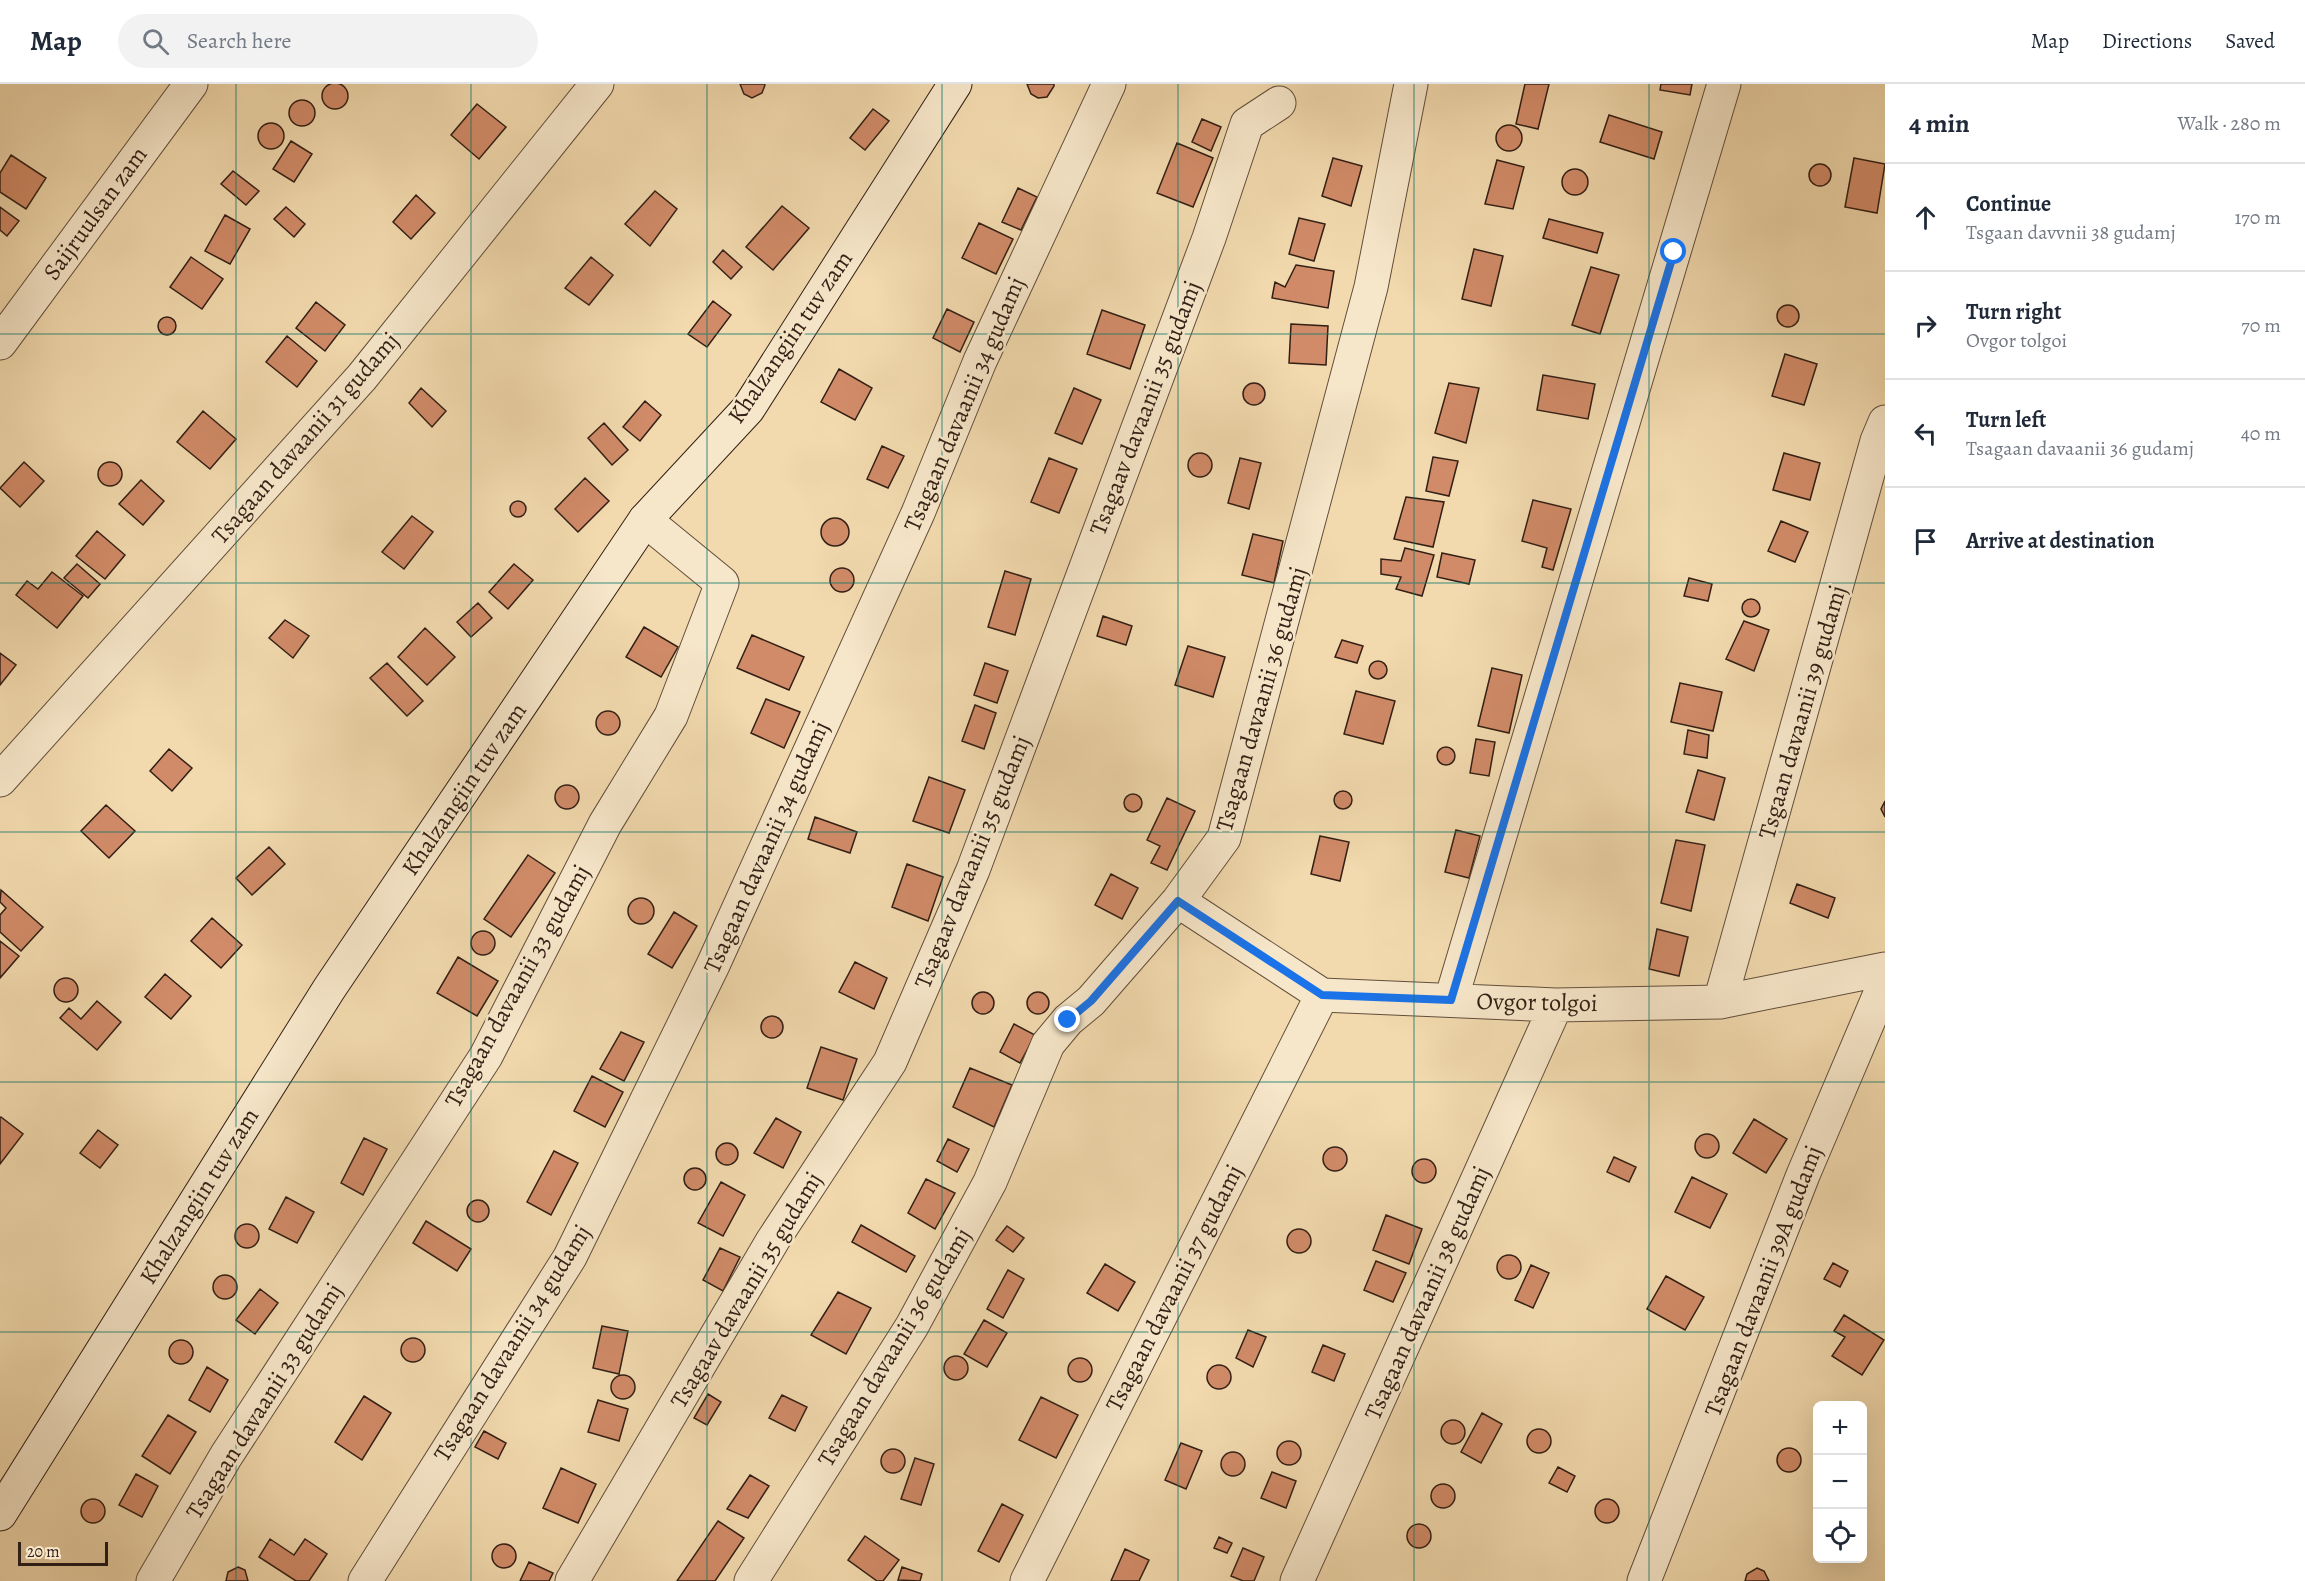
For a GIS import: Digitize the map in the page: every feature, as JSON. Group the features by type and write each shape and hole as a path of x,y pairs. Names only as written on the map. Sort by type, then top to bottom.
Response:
{"street":[{"name":"Saijruulsan zam","path":"0,343 190,84"},
{"name":"Tsagaan davaanii 31 gudamj","path":"0,780 362,376 597,84"},
{"name":"Khalzangiin tuv zam","path":"0,1514 329,989 645,520 748,409 955,84"},
{"name":"Tsagaan davaanii 34 gudamj","path":"365,1581 575,1246 713,965 918,513 980,361 1110,84"},
{"name":"Tsagaan davaanii 36 gudamj","path":"752,1581 912,1326 990,1182 1048,1044 1068,1020 1091,1001 1178,901 1224,838 1371,287 1411,84"},
{"path":"1451,1000 1724,84"},
{"name":"Tsagaav davaanii 35 gudamj","path":"572,1581 773,1240 890,1062 973,870 1209,238 1247,124 1279,103"},
{"name":"Tsgaan davaanii 39 gudamj","path":"1720,1002 1874,453 1885,422"},
{"name":"Tsagaan davaanii 33 gudamj","path":"153,1581 226,1456 486,1056 605,824 671,716 723,583 645,520"},
{"path":"1178,901 1322,995"},
{"name":"Ovgor tolgoi","path":"1322,995 1556,1005 1720,1002 1885,969"},
{"name":"Tsagaan davaanii 39A gudamj","path":"1644,1581 1803,1175 1885,982"},
{"name":"Tsagaan davaanii 37 gudamj","path":"1027,1581 1322,995"},
{"name":"Tsagaan davaanii 38 gudamj","path":"1297,1581 1556,1005"}],"building":[{"path":"335,83 344,87 348,96 344,105 335,109 326,105 322,96 326,87"},
{"path":"740,84 765,85 762,93 752,98 744,94"},
{"path":"1027,84 1054,84 1054,86 1047,97 1038,98 1031,94"},
{"path":"1525,84 1549,84 1538,129 1516,124"},
{"path":"1661,84 1692,84 1690,95 1660,90"},
{"path":"302,100 311,104 315,113 311,122 302,126 293,122 289,113 293,104"},
{"path":"477,104 506,127 479,159 451,135"},
{"path":"873,109 889,121 865,150 850,138"},
{"path":"1609,115 1662,132 1654,159 1600,142"},
{"path":"1202,119 1221,127 1211,151 1192,142"},
{"path":"271,123 280,127 284,136 280,145 271,149 262,145 258,136 262,127"},
{"path":"1509,125 1518,129 1522,138 1518,147 1509,151 1500,147 1496,138 1500,129"},
{"path":"291,141 312,154 294,182 273,169"},
{"path":"1177,143 1213,158 1193,207 1157,193"},
{"path":"11,155 46,178 26,209 0,192 0,173"},
{"path":"1333,158 1362,166 1351,206 1322,196"},
{"path":"1854,158 1885,164 1877,213 1845,207"},
{"path":"1497,160 1524,167 1513,209 1485,204"},
{"path":"1820,164 1828,167 1831,175 1828,183 1820,186 1812,183 1809,175 1812,167"},
{"path":"1575,169 1584,173 1588,182 1584,191 1575,195 1566,191 1562,182 1566,173"},
{"path":"233,171 259,191 246,205 221,184"},
{"path":"1018,188 1037,197 1021,230 1002,222"},
{"path":"655,191 677,209 650,246 625,224"},
{"path":"416,195 435,213 411,239 393,222"},
{"path":"782,206 809,228 773,270 746,247"},
{"path":"0,207 19,221 7,236 0,230"},
{"path":"286,207 305,224 294,237 274,219"},
{"path":"225,215 250,229 230,264 205,251"},
{"path":"1299,218 1325,224 1314,261 1289,254"},
{"path":"1549,219 1603,233 1597,253 1543,238"},
{"path":"979,223 1013,239 996,274 962,258"},
{"path":"1474,249 1503,256 1491,306 1462,299"},
{"path":"723,250 742,267 731,279 713,262"},
{"path":"191,257 223,279 202,309 170,287"},
{"path":"591,257 613,275 589,305 565,288"},
{"path":"1296,265 1334,271 1328,308 1272,298 1275,282 1285,287"},
{"path":"1591,267 1619,275 1600,334 1572,325"},
{"path":"713,301 731,315 707,347 688,334"},
{"path":"316,302 345,325 325,351 296,328"},
{"path":"1788,305 1796,308 1799,316 1796,324 1788,327 1780,324 1777,316 1780,308"},
{"path":"947,309 974,322 960,352 933,338"},
{"path":"1102,310 1145,325 1130,369 1087,354"},
{"path":"163,317 171,317 176,322 174,333 163,335 158,330 158,322"},
{"path":"1291,324 1328,326 1326,365 1289,363"},
{"path":"287,336 317,361 297,387 266,362"},
{"path":"1785,354 1817,364 1804,405 1772,396"},
{"path":"839,369 872,388 855,420 821,402"},
{"path":"1543,375 1595,384 1588,419 1537,410"},
{"path":"1250,383 1258,383 1265,390 1265,398 1258,405 1250,405 1243,398 1243,390"},
{"path":"1449,383 1479,388 1466,443 1435,433"},
{"path":"421,388 446,411 432,427 409,403"},
{"path":"1074,388 1101,400 1082,444 1055,433"},
{"path":"645,401 661,415 640,441 623,427"},
{"path":"203,411 236,439 210,469 177,442"},
{"path":"604,423 628,450 612,465 588,438"},
{"path":"882,446 904,456 888,488 867,479"},
{"path":"1200,453 1208,457 1212,465 1208,473 1200,477 1192,473 1188,465 1192,457"},
{"path":"1784,453 1820,463 1810,500 1773,490"},
{"path":"1433,457 1458,461 1449,496 1426,491"},
{"path":"1049,458 1077,469 1059,513 1031,502"},
{"path":"1240,458 1261,463 1249,509 1228,503"},
{"path":"24,462 44,481 20,507 0,488"},
{"path":"110,462 115,463 121,469 121,479 115,485 110,486 105,485 99,479 98,474 99,469 105,463"},
{"path":"585,478 609,501 578,532 555,509"},
{"path":"141,480 164,501 143,525 119,504"},
{"path":"1406,497 1444,502 1433,547 1394,539"},
{"path":"1533,500 1571,509 1553,570 1542,567 1547,548 1522,541"},
{"path":"515,501 521,501 526,509 524,515 515,517 510,512 510,506"},
{"path":"412,516 433,532 404,569 382,552"},
{"path":"835,518 845,522 849,532 845,542 835,546 825,542 821,532 825,522"},
{"path":"1781,521 1808,532 1795,562 1768,551"},
{"path":"97,531 125,555 105,579 76,556"},
{"path":"1253,534 1283,541 1274,583 1242,575"},
{"path":"1405,548 1434,555 1422,596 1396,589 1401,577 1381,574 1381,559 1401,561"},
{"path":"1442,553 1475,560 1469,584 1437,577"},
{"path":"77,564 100,584 88,598 64,578"},
{"path":"514,564 533,580 508,609 489,592"},
{"path":"842,568 851,571 854,580 851,589 842,592 833,589 830,580 833,571"},
{"path":"1005,571 1031,579 1015,635 988,627"},
{"path":"52,572 83,596 57,628 16,595 27,581 38,589"},
{"path":"1689,578 1712,584 1708,601 1684,596"},
{"path":"1747,599 1755,599 1760,604 1758,615 1747,617 1742,612 1742,604"},
{"path":"478,603 492,618 471,637 457,622"},
{"path":"1103,616 1132,626 1126,645 1097,636"},
{"path":"285,620 309,636 293,658 269,638"},
{"path":"1744,621 1769,630 1754,671 1726,659"},
{"path":"644,627 678,647 661,677 626,657"},
{"path":"425,628 455,657 427,685 398,657"},
{"path":"752,635 804,657 789,690 737,668"},
{"path":"1342,640 1363,646 1357,663 1335,657"},
{"path":"1188,646 1225,657 1213,697 1175,685"},
{"path":"0,653 16,665 0,685"},
{"path":"1374,661 1382,661 1387,666 1385,677 1374,679 1369,674 1369,666"},
{"path":"387,663 423,701 407,716 370,678"},
{"path":"985,663 1008,671 997,703 974,695"},
{"path":"1492,668 1522,675 1509,733 1478,726"},
{"path":"1680,683 1722,692 1713,731 1671,722"},
{"path":"1356,691 1395,701 1383,744 1344,734"},
{"path":"766,699 800,712 784,748 751,733"},
{"path":"975,705 996,713 984,749 962,741"},
{"path":"608,711 617,714 620,723 617,732 608,735 599,732 596,723 599,714"},
{"path":"1688,730 1709,735 1707,758 1684,754"},
{"path":"1476,739 1495,742 1489,776 1470,773"},
{"path":"1442,747 1450,747 1455,752 1453,763 1442,765 1437,760 1437,752"},
{"path":"169,749 192,768 172,791 150,771"},
{"path":"1698,770 1725,778 1714,820 1686,812"},
{"path":"929,777 965,790 949,833 913,821"},
{"path":"567,785 576,788 579,797 576,806 567,809 558,806 555,797 558,788"},
{"path":"1339,791 1347,791 1352,796 1350,807 1339,809 1334,804 1334,796"},
{"path":"1129,794 1137,794 1142,799 1140,810 1129,812 1124,807 1124,799"},
{"path":"1167,798 1195,811 1167,870 1151,863 1160,846 1147,840"},
{"path":"1885,801 1885,817 1881,809"},
{"path":"106,805 135,831 109,858 81,831"},
{"path":"815,817 857,832 850,853 808,839"},
{"path":"1456,830 1480,836 1469,878 1445,872"},
{"path":"1320,836 1349,842 1340,881 1311,874"},
{"path":"1676,840 1705,845 1691,911 1661,903"},
{"path":"269,847 285,864 252,895 236,878"},
{"path":"528,855 555,873 511,937 484,919"},
{"path":"907,864 943,877 928,921 892,907"},
{"path":"1111,874 1138,888 1122,919 1095,905"},
{"path":"1797,884 1835,898 1828,918 1790,903"},
{"path":"1,890 43,927 21,951 0,932 0,915 6,908 0,902"},
{"path":"641,898 650,902 654,911 650,920 641,924 632,920 628,911 632,902"},
{"path":"674,912 697,926 672,968 648,954"},
{"path":"212,918 242,945 221,968 191,941"},
{"path":"1657,929 1688,937 1679,976 1649,969"},
{"path":"483,931 492,934 495,943 492,952 483,955 474,952 471,943 474,934"},
{"path":"0,941 19,956 0,978"},
{"path":"458,957 498,981 477,1016 437,993"},
{"path":"855,962 887,978 874,1009 839,992"},
{"path":"165,974 191,996 171,1019 145,997"},
{"path":"66,978 74,982 78,990 74,998 66,1002 58,998 54,990 58,982"},
{"path":"983,992 991,995 994,1003 991,1011 983,1014 975,1011 972,1003 975,995"},
{"path":"1038,992 1046,995 1049,1003 1046,1011 1038,1014 1030,1011 1027,1003 1030,995"},
{"path":"97,1001 121,1022 97,1050 60,1018 69,1008 81,1019"},
{"path":"772,1016 780,1019 783,1027 780,1035 772,1038 764,1035 761,1027 764,1019"},
{"path":"1014,1024 1035,1035 1020,1063 1000,1052"},
{"path":"621,1032 644,1042 624,1081 600,1069"},
{"path":"821,1047 857,1059 843,1100 807,1088"},
{"path":"970,1068 1012,1085 994,1127 953,1107"},
{"path":"592,1076 623,1092 605,1127 574,1111"},
{"path":"0,1118 23,1134 0,1164"},
{"path":"776,1118 801,1132 783,1168 754,1153"},
{"path":"1754,1119 1787,1139 1766,1173 1733,1153"},
{"path":"98,1130 118,1145 100,1168 80,1153"},
{"path":"1707,1134 1715,1138 1719,1146 1715,1154 1707,1158 1699,1154 1695,1146 1699,1138"},
{"path":"364,1138 387,1149 363,1195 341,1183"},
{"path":"948,1139 969,1149 957,1172 937,1161"},
{"path":"727,1143 735,1146 738,1154 735,1162 727,1165 719,1162 716,1154 719,1146"},
{"path":"1335,1147 1343,1151 1347,1159 1343,1167 1335,1171 1327,1167 1323,1159 1327,1151"},
{"path":"554,1151 578,1163 551,1215 527,1202"},
{"path":"1614,1157 1636,1167 1629,1182 1607,1172"},
{"path":"1424,1159 1432,1163 1436,1171 1432,1179 1424,1183 1416,1179 1412,1171 1416,1163"},
{"path":"695,1168 703,1171 706,1179 703,1187 695,1190 687,1187 684,1179 687,1171"},
{"path":"1692,1177 1727,1194 1710,1228 1675,1212"},
{"path":"926,1179 955,1193 935,1229 908,1213"},
{"path":"721,1182 745,1195 723,1236 698,1223"},
{"path":"286,1197 314,1212 297,1243 269,1229"},
{"path":"478,1200 486,1203 489,1211 486,1219 478,1222 470,1219 467,1211 470,1203"},
{"path":"1386,1215 1422,1229 1409,1264 1373,1250"},
{"path":"426,1221 471,1249 457,1271 413,1243"},
{"path":"247,1224 255,1228 259,1236 255,1244 247,1248 239,1244 235,1236 239,1228"},
{"path":"861,1225 915,1256 906,1272 852,1242"},
{"path":"1007,1226 1024,1238 1013,1252 996,1240"},
{"path":"1299,1229 1307,1233 1311,1241 1307,1249 1299,1253 1291,1249 1287,1241 1291,1233"},
{"path":"720,1248 740,1257 723,1291 703,1280"},
{"path":"1509,1255 1517,1259 1521,1267 1517,1275 1509,1279 1501,1275 1497,1267 1501,1259"},
{"path":"1376,1261 1406,1273 1393,1302 1364,1290"},
{"path":"1833,1263 1848,1271 1840,1287 1824,1279"},
{"path":"1105,1264 1135,1282 1118,1311 1087,1293"},
{"path":"1531,1265 1549,1273 1533,1308 1515,1300"},
{"path":"1008,1270 1024,1279 1003,1318 987,1309"},
{"path":"225,1275 233,1279 237,1287 233,1295 225,1299 217,1295 213,1287 217,1279"},
{"path":"1666,1276 1704,1297 1685,1330 1647,1309"},
{"path":"260,1289 278,1303 255,1334 236,1320"},
{"path":"838,1292 871,1308 846,1354 811,1335"},
{"path":"1844,1315 1884,1340 1862,1375 1832,1356 1845,1337 1834,1331"},
{"path":"984,1320 1007,1333 987,1367 964,1354"},
{"path":"602,1326 628,1331 619,1374 593,1368"},
{"path":"1248,1330 1266,1337 1253,1367 1236,1358"},
{"path":"413,1338 421,1342 425,1350 421,1358 413,1362 405,1358 401,1350 405,1342"},
{"path":"181,1340 189,1344 193,1352 189,1360 181,1364 173,1360 169,1352 173,1344"},
{"path":"1323,1345 1345,1354 1334,1381 1312,1372"},
{"path":"956,1356 964,1360 968,1368 964,1376 956,1380 948,1376 944,1368 948,1360"},
{"path":"1080,1358 1088,1362 1092,1370 1088,1378 1080,1382 1072,1378 1068,1370 1072,1362"},
{"path":"1219,1365 1227,1369 1231,1377 1227,1385 1219,1389 1211,1385 1207,1377 1211,1369"},
{"path":"207,1367 228,1380 210,1412 189,1400"},
{"path":"623,1375 631,1379 635,1387 631,1395 623,1399 615,1395 611,1387 615,1379"},
{"path":"708,1394 721,1402 707,1425 694,1418"},
{"path":"782,1395 807,1407 795,1431 769,1418"},
{"path":"364,1396 391,1413 362,1460 335,1442"},
{"path":"1041,1397 1078,1415 1056,1458 1019,1440"},
{"path":"598,1400 628,1409 619,1441 588,1432"},
{"path":"1482,1413 1502,1424 1481,1463 1461,1452"},
{"path":"168,1415 196,1432 170,1474 142,1456"},
{"path":"1453,1420 1461,1424 1465,1432 1461,1440 1453,1444 1445,1440 1441,1432 1445,1424"},
{"path":"1539,1429 1547,1433 1551,1441 1547,1449 1539,1453 1531,1449 1527,1441 1531,1433"},
{"path":"484,1431 506,1443 498,1459 475,1447"},
{"path":"1289,1441 1297,1445 1301,1453 1297,1461 1289,1465 1281,1461 1277,1453 1281,1445"},
{"path":"1181,1443 1202,1451 1186,1489 1165,1480"},
{"path":"1789,1448 1797,1452 1801,1460 1797,1468 1789,1472 1781,1468 1777,1460 1781,1452"},
{"path":"893,1449 901,1453 905,1461 901,1469 893,1473 885,1469 881,1461 885,1453"},
{"path":"1233,1452 1241,1456 1245,1464 1241,1472 1233,1476 1225,1472 1221,1464 1225,1456"},
{"path":"915,1458 934,1464 921,1505 901,1499"},
{"path":"1558,1467 1575,1476 1567,1492 1549,1483"},
{"path":"561,1468 596,1484 578,1523 543,1508"},
{"path":"1272,1472 1296,1481 1286,1508 1261,1498"},
{"path":"136,1474 158,1486 142,1517 119,1505"},
{"path":"750,1475 769,1486 748,1518 727,1509"},
{"path":"1443,1484 1451,1488 1455,1496 1451,1504 1443,1508 1435,1504 1431,1496 1435,1488"},
{"path":"93,1499 101,1503 105,1511 101,1519 93,1523 85,1519 81,1511 85,1503"},
{"path":"1607,1499 1615,1503 1619,1511 1615,1519 1607,1523 1599,1519 1595,1511 1599,1503"},
{"path":"1002,1504 1023,1515 999,1562 978,1551"},
{"path":"718,1521 744,1538 715,1581 677,1581"},
{"path":"1419,1524 1427,1528 1431,1536 1427,1544 1419,1548 1411,1544 1407,1536 1411,1528"},
{"path":"865,1536 899,1560 883,1581 877,1581 848,1560"},
{"path":"1219,1537 1232,1543 1227,1553 1214,1548"},
{"path":"270,1539 294,1555 305,1539 327,1554 309,1581 296,1581 259,1557"},
{"path":"504,1544 512,1548 516,1556 512,1564 504,1568 496,1564 492,1556 496,1548"},
{"path":"1243,1548 1264,1557 1254,1581 1243,1581 1231,1576"},
{"path":"1125,1549 1149,1560 1139,1581 1111,1581"},
{"path":"529,1562 553,1573 549,1581 520,1581"},
{"path":"238,1567 245,1570 248,1581 226,1581 228,1572"},
{"path":"902,1567 922,1574 920,1581 898,1580"},
{"path":"1757,1568 1764,1571 1769,1581 1745,1581 1747,1574"}],"route":[{"path":"1068,1020 1091,1001 1178,901 1322,995 1451,1000 1674,252"}]}
